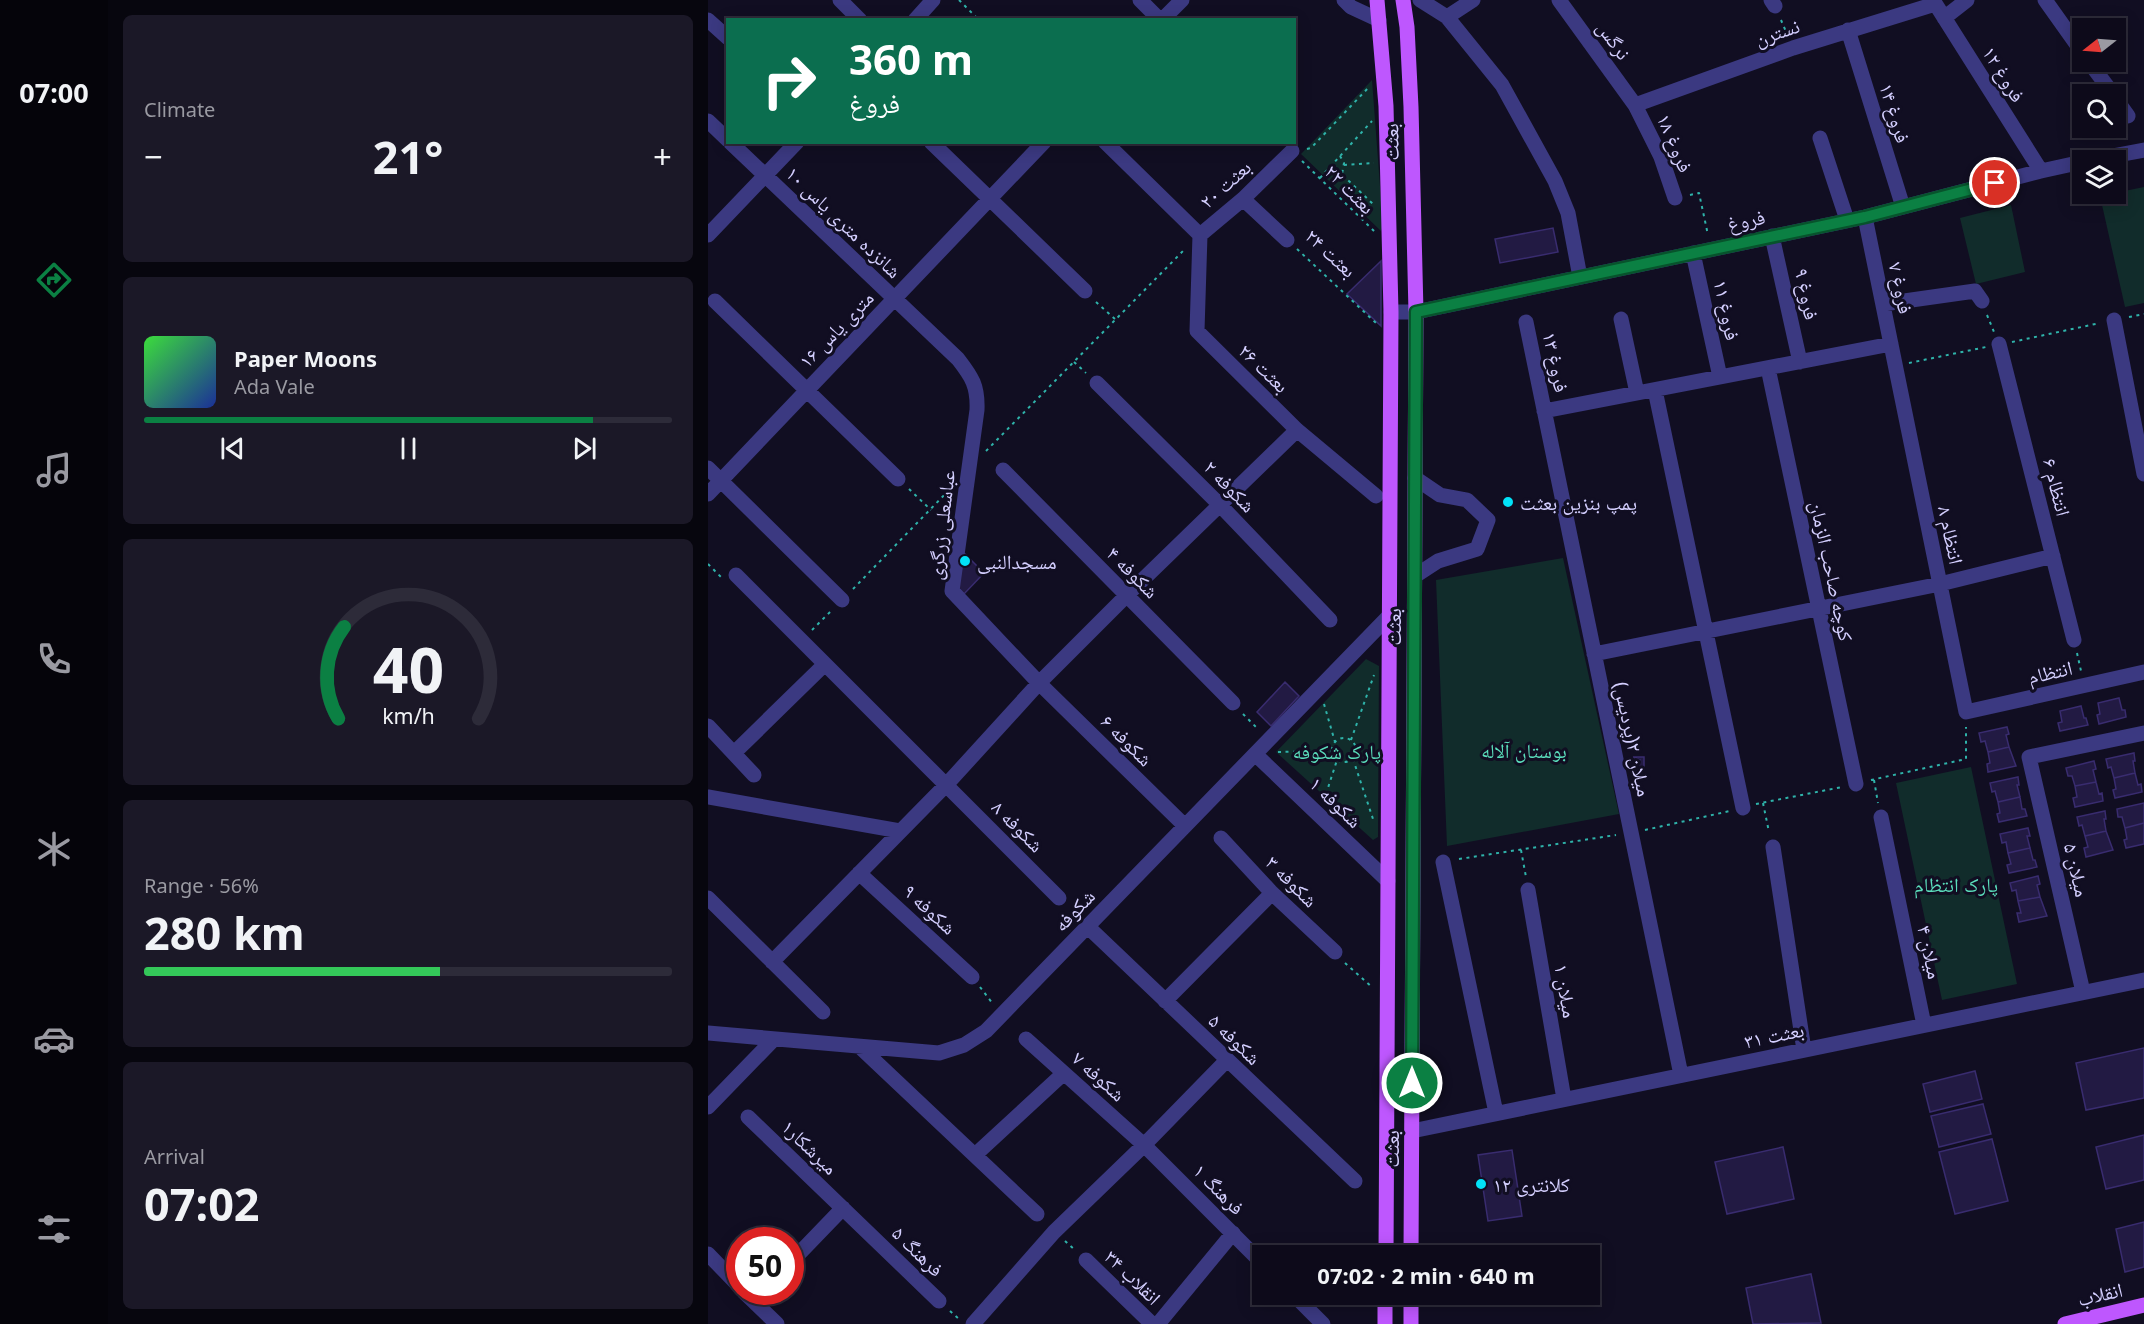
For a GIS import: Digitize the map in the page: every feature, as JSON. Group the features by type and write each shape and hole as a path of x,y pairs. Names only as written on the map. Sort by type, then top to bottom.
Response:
{"main road":[{"name":"بعثت","path":"1377,0 1386,106 1391,312 1386,1245"},
{"name":"بعثت","path":"1403,0 1407,27 1411,107 1416,312 1411,1245"},
{"path":"1387,1128 1412,1131"},
{"path":"1385,1305 1385,1324"},
{"path":"1411,1305 1411,1324"},
{"name":"انقلاب","path":"2065,1324 2144,1305"}],"street":[{"path":"840,0 858,18"},
{"path":"917,18 933,0"},
{"path":"1140,0 1159,18"},
{"path":"1163,18 1182,0"},
{"path":"1344,0 1351,7 1379,20"},
{"path":"1420,0 1447,17 1502,84 1555,181 1568,213 1580,277"},
{"path":"1447,17 1473,0"},
{"name":"نرگس","path":"1559,0 1635,105"},
{"path":"1944,18 1967,0"},
{"path":"2044,0 2072,38"},
{"name":"نسترن","path":"1635,105 1793,48 1934,2"},
{"name":"فروغ ۱۲","path":"1934,2 2041,171"},
{"path":"708,20 726,36"},
{"name":"فروغ ۱۴","path":"1848,30 1903,207"},
{"name":"فروغ ۱۸","path":"1635,105 1661,158 1675,198"},
{"path":"708,121 726,138"},
{"path":"1820,138 1846,220"},
{"path":"732,144 765,176"},
{"path":"708,235 795,144"},
{"path":"933,144 1085,291"},
{"name":"۱۶ متری یاس","path":"708,494 1042,144"},
{"path":"1107,144 1200,235"},
{"path":"2126,153 2144,150"},
{"name":"بعثت ۲۰","path":"1200,235 1243,199 1292,151"},
{"name":"فروغ","path":"1391,312 1416,312 1865,217 2072,164"},
{"name":"شانزده متری یاس ۱۰","path":"765,176 958,359 972,377 978,393 977,410"},
{"name":"بعثت ۲۴","path":"1243,199 1287,240"},
{"name":"فروغ ۷","path":"1865,217 1895,366"},
{"name":"بعثت ۲۶","path":"1200,235 1197,331 1298,430 1376,496"},
{"name":"فروغ ۹","path":"1773,236 1800,362"},
{"name":"فروغ ۱۱","path":"1693,253 1720,377"},
{"path":"1882,304 1975,291 1982,301"},
{"path":"715,301 898,479"},
{"path":"1621,319 1637,393"},
{"path":"2115,320 2144,474"},
{"name":"فروغ ۱۳","path":"1526,322 1544,411"},
{"path":"1544,411 1891,344"},
{"name":"انتظام ۶","path":"1999,344 2074,640"},
{"name":"انتظام ۸","path":"1895,366 1966,712"},
{"name":"کوچه صاحب الزمان","path":"1768,368 1856,784"},
{"name":"شکوفه ۲","path":"1097,383 1220,505 1330,620"},
{"path":"1655,390 1743,808"},
{"name":"عباسعلی زرگری","path":"977,410 952,591 1040,683"},
{"name":"میلان ۲(پردیس)","path":"1544,411 1681,1075"},
{"path":"772,962 947,784 1040,683 1127,595 1298,430"},
{"path":"708,468 842,600"},
{"name":"شکوفه ۴","path":"1004,470 1233,703"},
{"path":"1415,478 1440,495 1467,500 1488,520 1477,549 1438,561 1415,576"},
{"path":"1594,654 1940,584 2053,556"},
{"name":"شکوفه ۸","path":"736,575 1059,898"},
{"name":"شکوفه","path":"708,1033 939,1053 964,1045 986,1031 1002,1015 1390,615"},
{"path":"734,753 825,664"},
{"name":"انتظام","path":"1966,712 2144,672"},
{"name":"شکوفه ۶","path":"1040,683 1185,826"},
{"path":"708,726 754,775"},
{"name":"میلان ۵","path":"2083,992 2029,757 2144,733"},
{"name":"شکوفه ۱","path":"1262,746 1388,881"},
{"path":"708,798 900,831"},
{"name":"میلان ۴","path":"1881,817 1924,1025"},
{"name":"شکوفه ۳","path":"1221,838 1272,893 1335,952"},
{"path":"1773,847 1804,1050"},
{"path":"1443,862 1496,1113"},
{"name":"شکوفه ۹","path":"859,873 972,976"},
{"name":"میلان ۱","path":"1528,890 1564,1099"},
{"path":"1165,1001 1272,893"},
{"path":"708,898 823,1012"},
{"name":"شکوفه ۵","path":"1087,926 1355,1181"},
{"name":"بعثت ۳۱","path":"1412,1131 2144,980"},
{"path":"710,1099 774,1039"},
{"name":"شکوفه ۷","path":"1026,1039 1144,1145"},
{"path":"860,1047 1037,1214"},
{"path":"973,1324 1054,1232 1227,1060"},
{"path":"975,1155 1064,1073"},
{"name":"میرشکار۱","path":"748,1117 843,1208"},
{"name":"فرهنگ ۱","path":"1144,1145 1252,1253"},
{"path":"804,1248 843,1208"},
{"name":"فرهنگ ۵","path":"843,1208 939,1301"},
{"path":"1158,1324 1233,1233"},
{"path":"708,1254 726,1273"},
{"name":"انقلاب ۳۴","path":"1086,1260 1152,1324"},
{"path":"761,1305 777,1324"},
{"path":"1304,1305 1323,1324"}],"path":[{"path":"959,0 977,18"},
{"path":"1773,3 1793,48"},
{"path":"1292,151 1311,148 1383,72"},
{"path":"1320,178 1386,106"},
{"name":"بعثت ۲۲","path":"1292,151 1389,247"},
{"path":"1340,156 1344,165 1342,174"},
{"path":"1344,165 1388,161"},
{"path":"1332,165 1389,220"},
{"name":"فروغ ۱۸","path":"1699,193 1712,249"},
{"path":"969,467 1200,235"},
{"name":"بعثت ۲۴","path":"1287,240 1391,337"},
{"path":"1085,291 1116,320"},
{"path":"1982,301 1999,344"},
{"path":"1895,366 2144,314"},
{"path":"1074,362 1097,383"},
{"path":"898,479 931,510"},
{"path":"802,640 954,484"},
{"path":"2074,640 2084,686"},
{"path":"1351,740 1380,657 1389,652"},
{"path":"1319,688 1335,742 1332,751 1337,760 1345,763 1353,759"},
{"path":"1233,703 1262,746 1272,752 1332,751"},
{"path":"1443,862 1631,833 1965,759 1966,712"},
{"path":"1335,742 1342,738 1351,740 1357,749 1353,759 1373,820"},
{"path":"1326,794 1337,760"},
{"path":"1874,780 1881,817"},
{"path":"1763,803 1773,847"},
{"path":"1521,850 1528,890"},
{"path":"1335,952 1388,1002"},
{"path":"972,976 1002,1015"},
{"name":"فرهنگ ۵","path":"939,1301 963,1324"}],"green space":[{"path":"1372,80 1383,226 1381,231 1301,154"},
{"path":"2144,187 2144,303 2125,307 2102,204 2126,204 2126,191"},
{"path":"2011,205 2025,272 1976,284 1960,218"},
{"name":"بوستان آلاله","path":"1563,558 1619,814 1447,846 1436,580"},
{"name":"پارک شکوفه","path":"1366,659 1379,666 1378,837 1373,840 1276,752"},
{"name":"پارک انتظام","path":"1971,767 2017,984 1942,1000 1896,783"}],"building":[{"path":"1553,228 1558,252 1500,263 1495,239"},
{"path":"1381,261 1381,326 1347,294"},
{"name":"مسجدالنبی","path":"960,549 984,573 964,594 953,583"},
{"path":"1285,682 1299,696 1271,726 1257,712"},
{"path":"2119,698 2126,717 2099,724 2098,703"},
{"path":"2081,706 2088,725 2060,731 2058,723 2062,722 2060,711"},
{"path":"2007,727 2009,747 1988,752 1985,741 1981,742 1979,733"},
{"path":"2009,747 2016,766 1988,772 1987,764 1990,763 1988,752"},
{"path":"2134,753 2135,773 2114,778 2106,759"},
{"path":"1633,757 1644,757 1644,767 1633,771 1640,760"},
{"path":"2094,761 2096,769 2093,770 2096,782 2075,786 2066,768"},
{"path":"2135,773 2138,785 2141,784 2142,792 2115,798 2114,778"},
{"path":"2018,777 2020,797 1998,802 1990,783"},
{"path":"2096,782 2099,794 2102,793 2103,801 2075,807 2073,798 2077,797 2075,786"},
{"path":"2020,797 2022,809 2025,809 2027,816 1999,822 1998,802"},
{"path":"2144,803 2144,823 2125,828 2122,817 2118,817 2117,809"},
{"path":"2105,811 2106,831 2085,836 2077,817"},
{"path":"2144,823 2144,844 2126,848 2125,828"},
{"path":"2028,828 2030,848 2008,853 2006,842 2002,843 2000,834"},
{"path":"2106,831 2113,850 2086,857 2084,848 2088,847 2085,836"},
{"path":"2030,848 2037,867 2009,873 2007,865 2011,864 2008,853"},
{"path":"2038,876 2040,884 2037,885 2040,897 2018,901 2016,890 2012,891 2010,883"},
{"path":"2040,897 2047,916 2019,922 2017,913 2021,913 2018,901"},
{"path":"2144,1048 2144,1098 2086,1110 2076,1063"},
{"path":"1975,1071 1982,1099 1930,1112 1923,1084"},
{"path":"1983,1104 1991,1134 1939,1147 1931,1116"},
{"path":"2144,1135 2144,1180 2106,1189 2096,1147"},
{"path":"1992,1139 2008,1201 1955,1214 1939,1152"},
{"path":"1783,1147 1794,1199 1727,1214 1715,1162"},
{"path":"1512,1150 1522,1216 1488,1221 1478,1155"},
{"path":"2144,1222 2144,1267 2125,1272 2116,1229"},
{"path":"1811,1274 1821,1323 1753,1324 1746,1288"}],"place":[{"name":"پمپ بنزین بعثت","path":"1508,502"},
{"name":"مسجدالنبی","path":"965,561"},
{"name":"کلانتری ۱۲","path":"1481,1184"}],"route":[{"path":"1412,1083 1416,312 1865,217 1995,183"}]}
